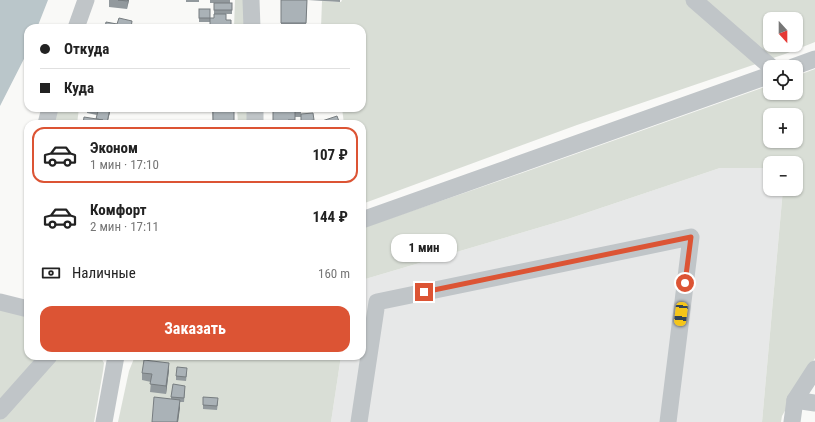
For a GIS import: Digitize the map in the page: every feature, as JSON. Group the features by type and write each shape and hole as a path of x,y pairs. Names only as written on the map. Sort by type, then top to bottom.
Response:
{"street":[{"path":"77,24 86,0"},
{"path":"251,0 252,24"},
{"path":"694,0 763,60"},
{"path":"803,63 815,59"},
{"path":"366,219 763,77"},
{"path":"359,422 378,302 691,237 668,422"},
{"path":"0,302 24,306"},
{"path":"0,411 46,360"},
{"path":"104,422 115,360"},
{"path":"792,422 795,400 815,369"},
{"path":"795,400 815,403"}],"shaded area":[{"path":"0,0 48,0 39,24 24,24 24,59 0,106"},
{"path":"235,0 247,0 248,24 234,24"},
{"path":"342,0 815,0 815,42 803,47 803,12 763,12 763,52 790,52 577,125 366,203 366,120 344,120 342,112 366,112 366,24 321,24 322,1 341,2"},
{"path":"815,69 815,358 782,416 781,422 762,422 782,196 803,196 803,156 763,156 763,168 720,168 568,219 366,279 366,227 763,87 763,100 803,100 803,73"},
{"path":"57,112 78,112 78,120 54,120"},
{"path":"237,112 251,112 252,120 238,120"},
{"path":"720,168 763,168 763,196 782,196 762,422 331,422 340,360 366,360 366,279 568,219"},
{"path":"0,307 24,316 24,360 102,360 104,363 103,371 94,422 0,422"},
{"path":"133,360 340,360 331,422 118,422 129,371"}],"building":[{"path":"281,0 307,0 306,23 281,23"},
{"path":"214,3 232,3 232,10 214,10"},
{"path":"199,9 210,9 210,18 199,18"},
{"path":"214,14 226,14 226,20 231,20 231,24 210,24 210,18 214,18"},
{"path":"119,18 132,21 132,24 117,24"},
{"path":"106,22 117,24 106,24"},
{"path":"98,112 109,112 108,120 96,119"},
{"path":"213,112 234,112 234,120 213,120"},
{"path":"273,112 295,112 295,120 273,120"},
{"path":"313,113 314,120 301,120 301,114"},
{"path":"337,116 338,120 325,120"},
{"path":"84,117 103,120 84,120"},
{"path":"144,360 169,363 166,386 150,384 152,374 142,373"},
{"path":"177,367 187,368 186,377 176,376"},
{"path":"173,384 185,386 184,398 171,397"},
{"path":"154,397 180,400 177,422 152,422"},
{"path":"203,397 218,398 217,406 203,405"}],"route":[{"path":"424,292 691,237 685,283"}]}
